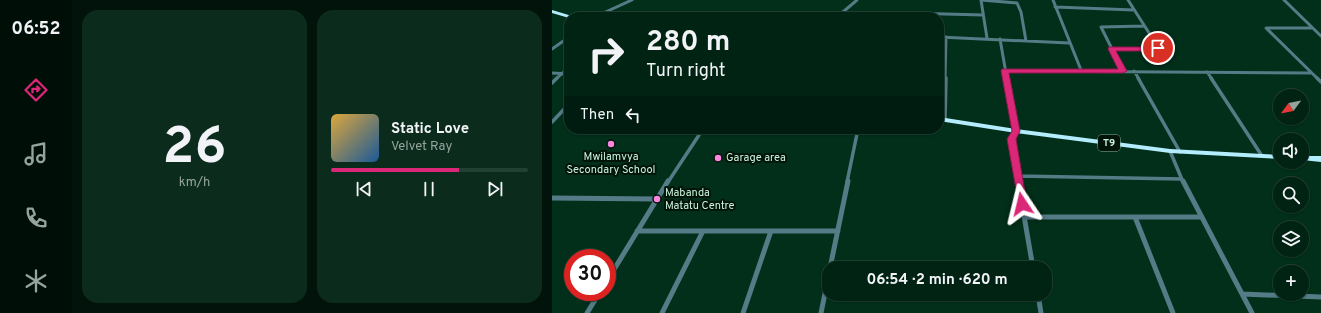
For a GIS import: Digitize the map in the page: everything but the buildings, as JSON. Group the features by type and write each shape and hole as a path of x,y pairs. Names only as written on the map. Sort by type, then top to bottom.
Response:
{"highway":[{"path":"552,11 564,15"},
{"name":"T9","path":"944,120 1170,151 1273,157"},
{"path":"1309,158 1321,159"}],"street":[{"path":"606,12 632,0"},
{"path":"843,12 857,0"},
{"path":"987,38 981,0 1017,3 1022,12 1026,41"},
{"path":"1053,0 1081,70"},
{"path":"1112,49 1158,48 1128,0"},
{"path":"1284,0 1321,36"},
{"path":"1055,7 1134,10"},
{"path":"944,14 983,15"},
{"path":"1123,71 1101,27 1144,26"},
{"path":"1312,28 1266,27 1321,82"},
{"path":"944,78 946,37 1069,42"},
{"path":"1000,39 1016,131 1011,139 1032,261"},
{"path":"552,50 564,40"},
{"path":"1005,71 1081,70 1312,73"},
{"path":"1134,71 1180,152"},
{"path":"1207,72 1262,156"},
{"path":"552,74 562,74"},
{"path":"552,83 562,74"},
{"path":"552,122 564,109"},
{"path":"616,266 657,199 700,134"},
{"path":"831,261 857,134"},
{"path":"1170,151 1182,178 1252,313"},
{"path":"1018,176 1182,178"},
{"path":"552,198 657,199"},
{"path":"1024,217 1202,217"},
{"path":"1135,217 1173,313"},
{"path":"637,231 838,230"},
{"path":"662,313 703,231"},
{"path":"743,313 771,231"},
{"path":"1242,294 1321,297"},
{"path":"587,313 594,301"},
{"path":"821,313 823,301"},
{"path":"1039,301 1041,313"}],"place":[{"name":"Mwilamvya Secondary School","path":"611,144"},
{"name":"Garage area","path":"718,158"},
{"name":"Mabanda Matatu Centre","path":"657,199"}],"route":[{"path":"1022,204 1011,139 1016,131 1005,71 1123,71 1112,49 1158,48"}]}
